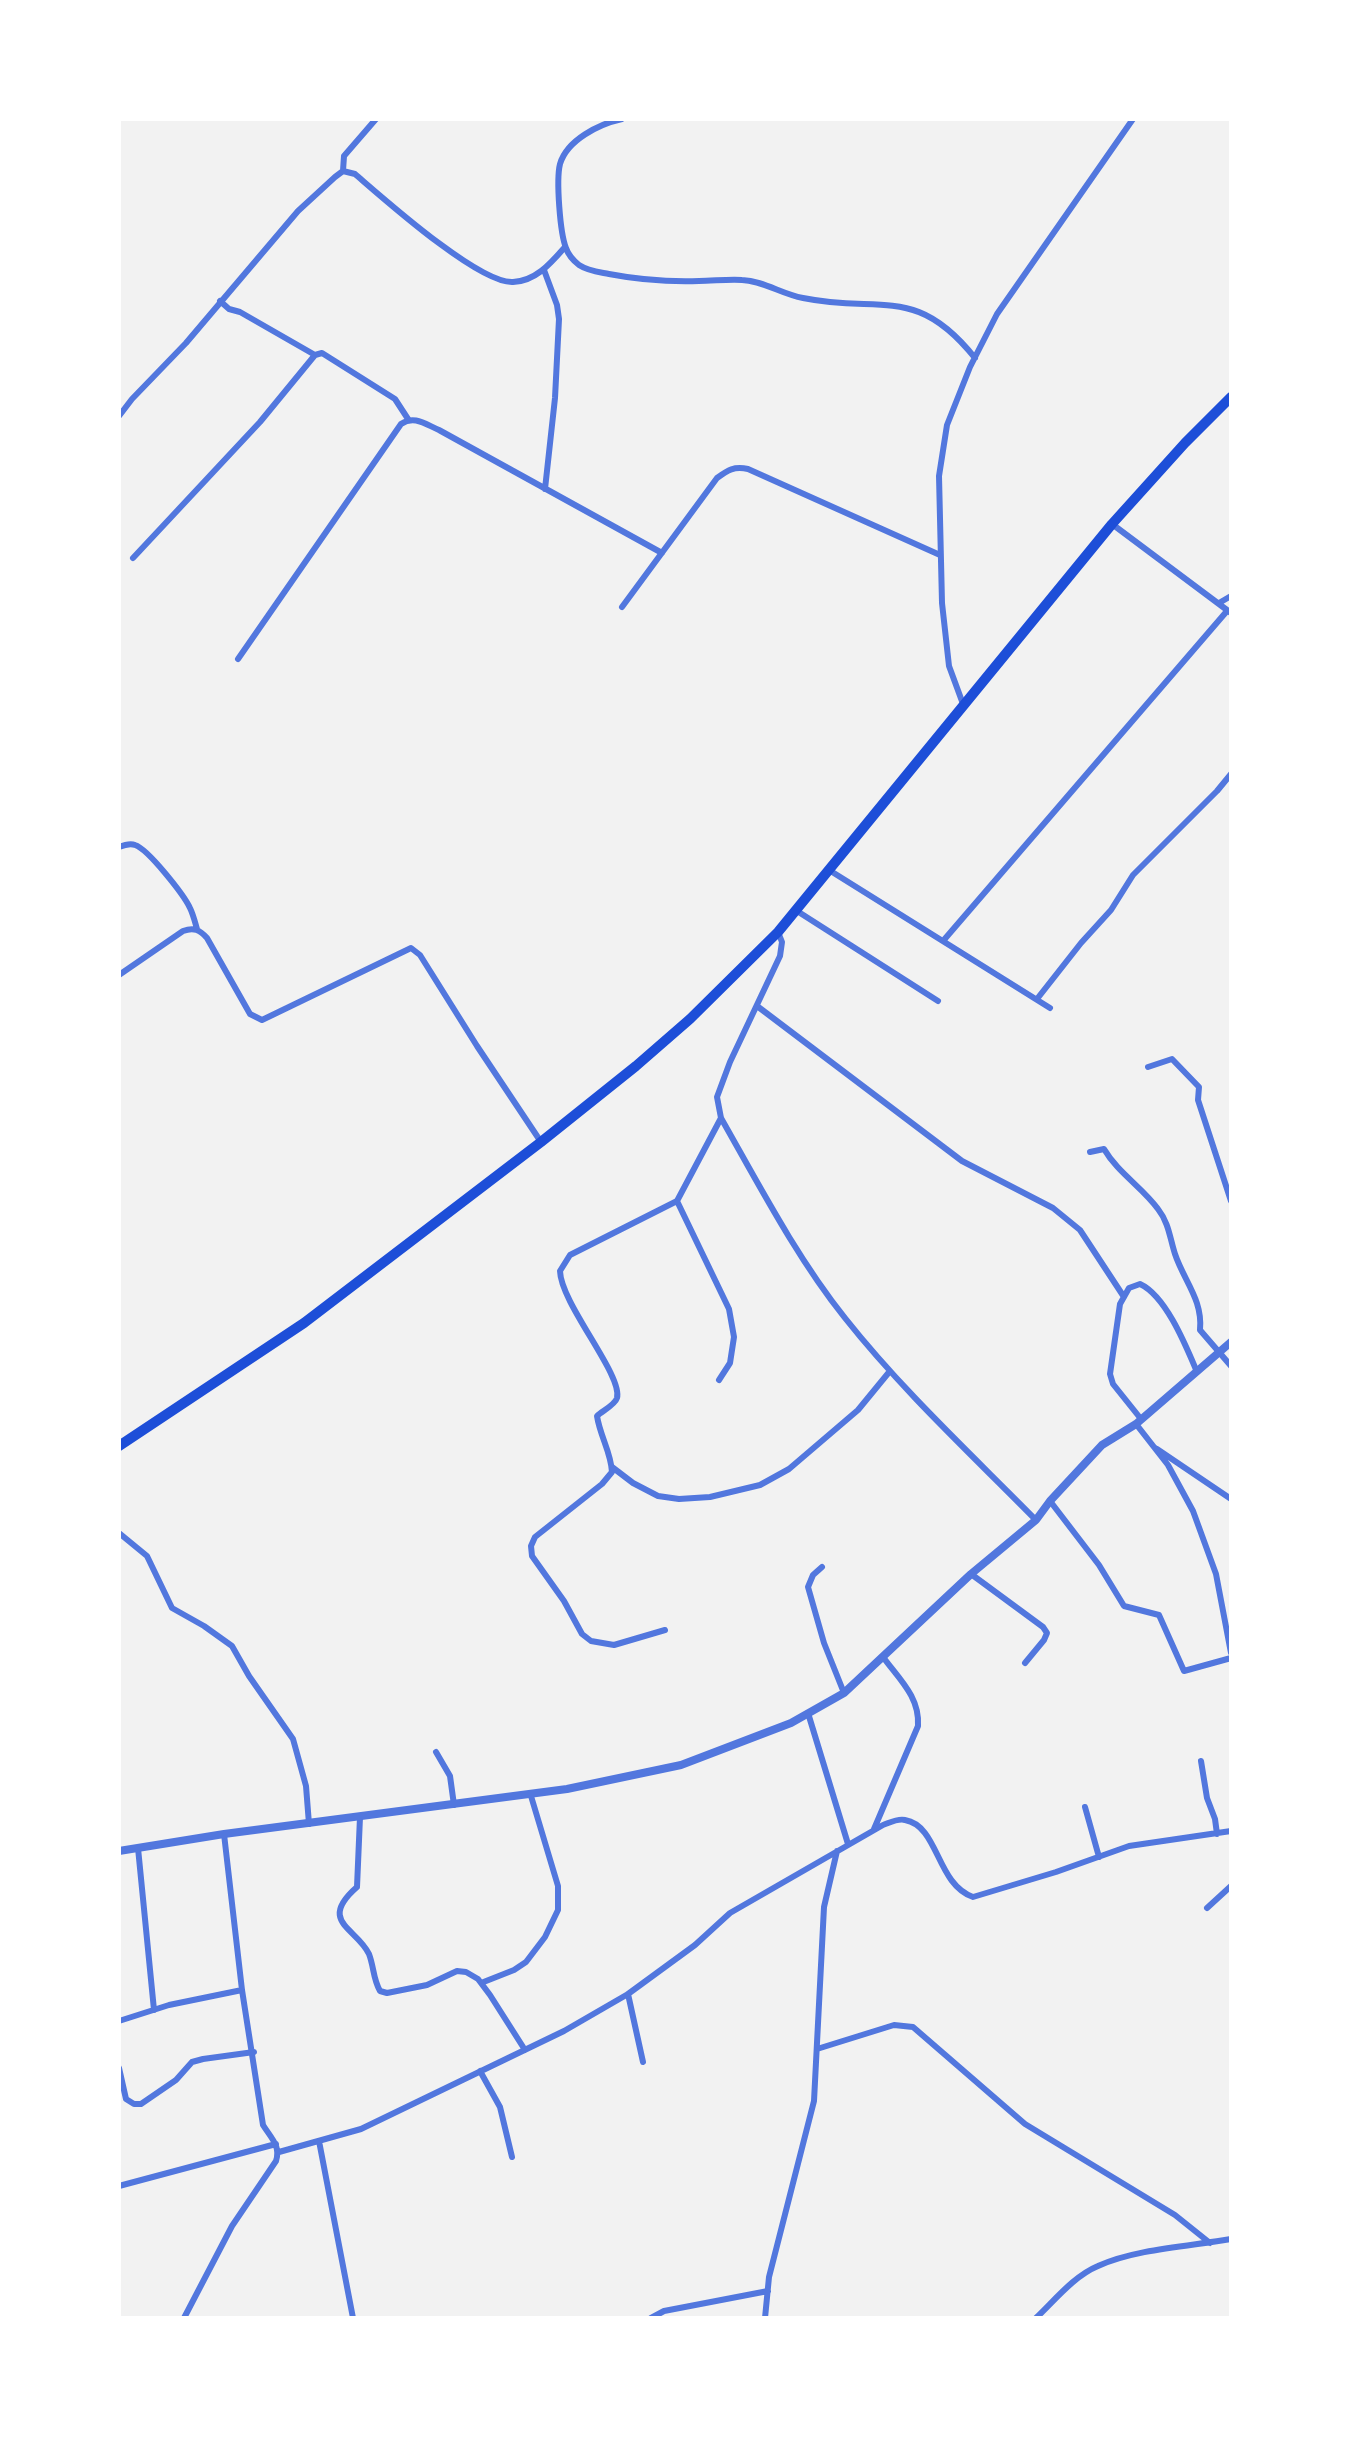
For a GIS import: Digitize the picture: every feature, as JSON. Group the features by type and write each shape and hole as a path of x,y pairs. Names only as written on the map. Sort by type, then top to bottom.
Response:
{"main road":[{"path":"119,1446 304,1323 541,1142 690,1019 797,911 1112,523 1231,397"}],"street":[{"path":"343,172 344,156 376,119"},
{"path":"622,119 606,123 590,132 562,158 557,181 565,247 579,265 590,270 644,281 740,279 757,281 803,298 902,306 925,313 944,324 975,358"},
{"path":"963,704 949,666 942,603 939,476 947,425 970,367 997,314 1133,119"},
{"path":"119,416 298,211 343,172 355,174 438,244 498,280 513,282 531,278 544,270 565,247"},
{"path":"544,270 557,305 559,319 555,398 545,489"},
{"path":"220,301 229,309 240,312 315,355"},
{"path":"133,558 260,422 315,355 322,353 395,399 408,419"},
{"path":"238,659 401,424 408,419 415,419 439,430 662,553"},
{"path":"622,607 717,478 730,468 748,469 940,555"},
{"path":"943,941 1229,612 1112,523"},
{"path":"1219,603 1231,596"},
{"path":"1037,999 1111,909 1133,875 1231,774"},
{"path":"119,847 136,845 145,851 180,891 190,907 197,929 207,938 250,1014 262,1020 406,949 416,951 541,1142"},
{"path":"829,870 1050,1007"},
{"path":"797,911 938,1001"},
{"path":"119,975 183,931 197,929"},
{"path":"778,932 782,942 780,956 730,1062 717,1097 721,1118 809,1267 843,1316 890,1371 1036,1520"},
{"path":"757,1006 962,1161 1042,1202 1065,1217 1087,1240 1124,1297"},
{"path":"1148,1067 1172,1059 1199,1087 1198,1100 1231,1201"},
{"path":"665,1630 614,1645 591,1641 582,1634 564,1601 532,1556 531,1545 535,1537 602,1484 612,1472 597,1416 614,1403 617,1394 612,1376 564,1291 560,1271 570,1255 677,1201 721,1118"},
{"path":"1090,1152 1104,1149 1114,1165 1159,1210 1169,1230 1178,1262 1196,1296 1201,1319 1200,1330 1231,1366"},
{"path":"677,1201 729,1309 734,1337 730,1363 719,1380"},
{"path":"1197,1372 1180,1331 1149,1288 1140,1284 1129,1289 1120,1304 1110,1374 1113,1384 1168,1465 1193,1511 1216,1574 1231,1653"},
{"path":"119,1851 224,1834 531,1796 681,1765 791,1723 844,1693 971,1574 1036,1520 1102,1446 1139,1422 1231,1342"},
{"path":"612,1467 633,1483 658,1496 679,1499 710,1497 760,1485 789,1469 858,1410 890,1371"},
{"path":"1153,1446 1231,1499"},
{"path":"1050,1502 1099,1565 1124,1606 1159,1615 1184,1671 1231,1658"},
{"path":"119,1533 147,1556 172,1608 232,1646 293,1740 306,1786 309,1824"},
{"path":"822,1567 813,1575 808,1587 824,1643 844,1693"},
{"path":"971,1574 1044,1627 1044,1640 1025,1663"},
{"path":"874,1829 914,1739 919,1712 915,1699 883,1657"},
{"path":"808,1713 848,1844"},
{"path":"436,1752 450,1776 454,1805"},
{"path":"1201,1761 1217,1835"},
{"path":"481,1983 514,1970 526,1962 545,1937 558,1910 558,1886 531,1796"},
{"path":"1085,1807 1099,1857"},
{"path":"360,1817 357,1887 342,1903 341,1914 344,1926 363,1944 370,1956 375,1982 380,1991 387,1993 427,1984 457,1971 466,1972 481,1983 525,2050"},
{"path":"279,2152 361,2129 564,2031 628,1994 695,1945 730,1913 874,1829 902,1819 918,1824 929,1839 952,1884 962,1893 973,1897 1045,1876 1129,1846 1231,1831"},
{"path":"184,2318 232,2226 276,2161 279,2152 263,2125 254,2052 242,1990 224,1834"},
{"path":"138,1848 154,2010"},
{"path":"765,2318 769,2277 814,2101 824,1907 837,1850"},
{"path":"1207,1908 1231,1886"},
{"path":"119,2021 169,2004 242,1990"},
{"path":"628,1994 643,2062"},
{"path":"817,2049 894,2025 913,2027 1025,2124 1175,2215 1210,2243"},
{"path":"119,2068 126,2099 134,2104 141,2104 176,2080 192,2062 254,2052"},
{"path":"480,2071 500,2107 512,2157"},
{"path":"319,2141 353,2318"},
{"path":"119,2186 276,2144"},
{"path":"1036,2318 1066,2289 1096,2266 1124,2256 1231,2239"},
{"path":"651,2318 664,2311 768,2291"}]}
